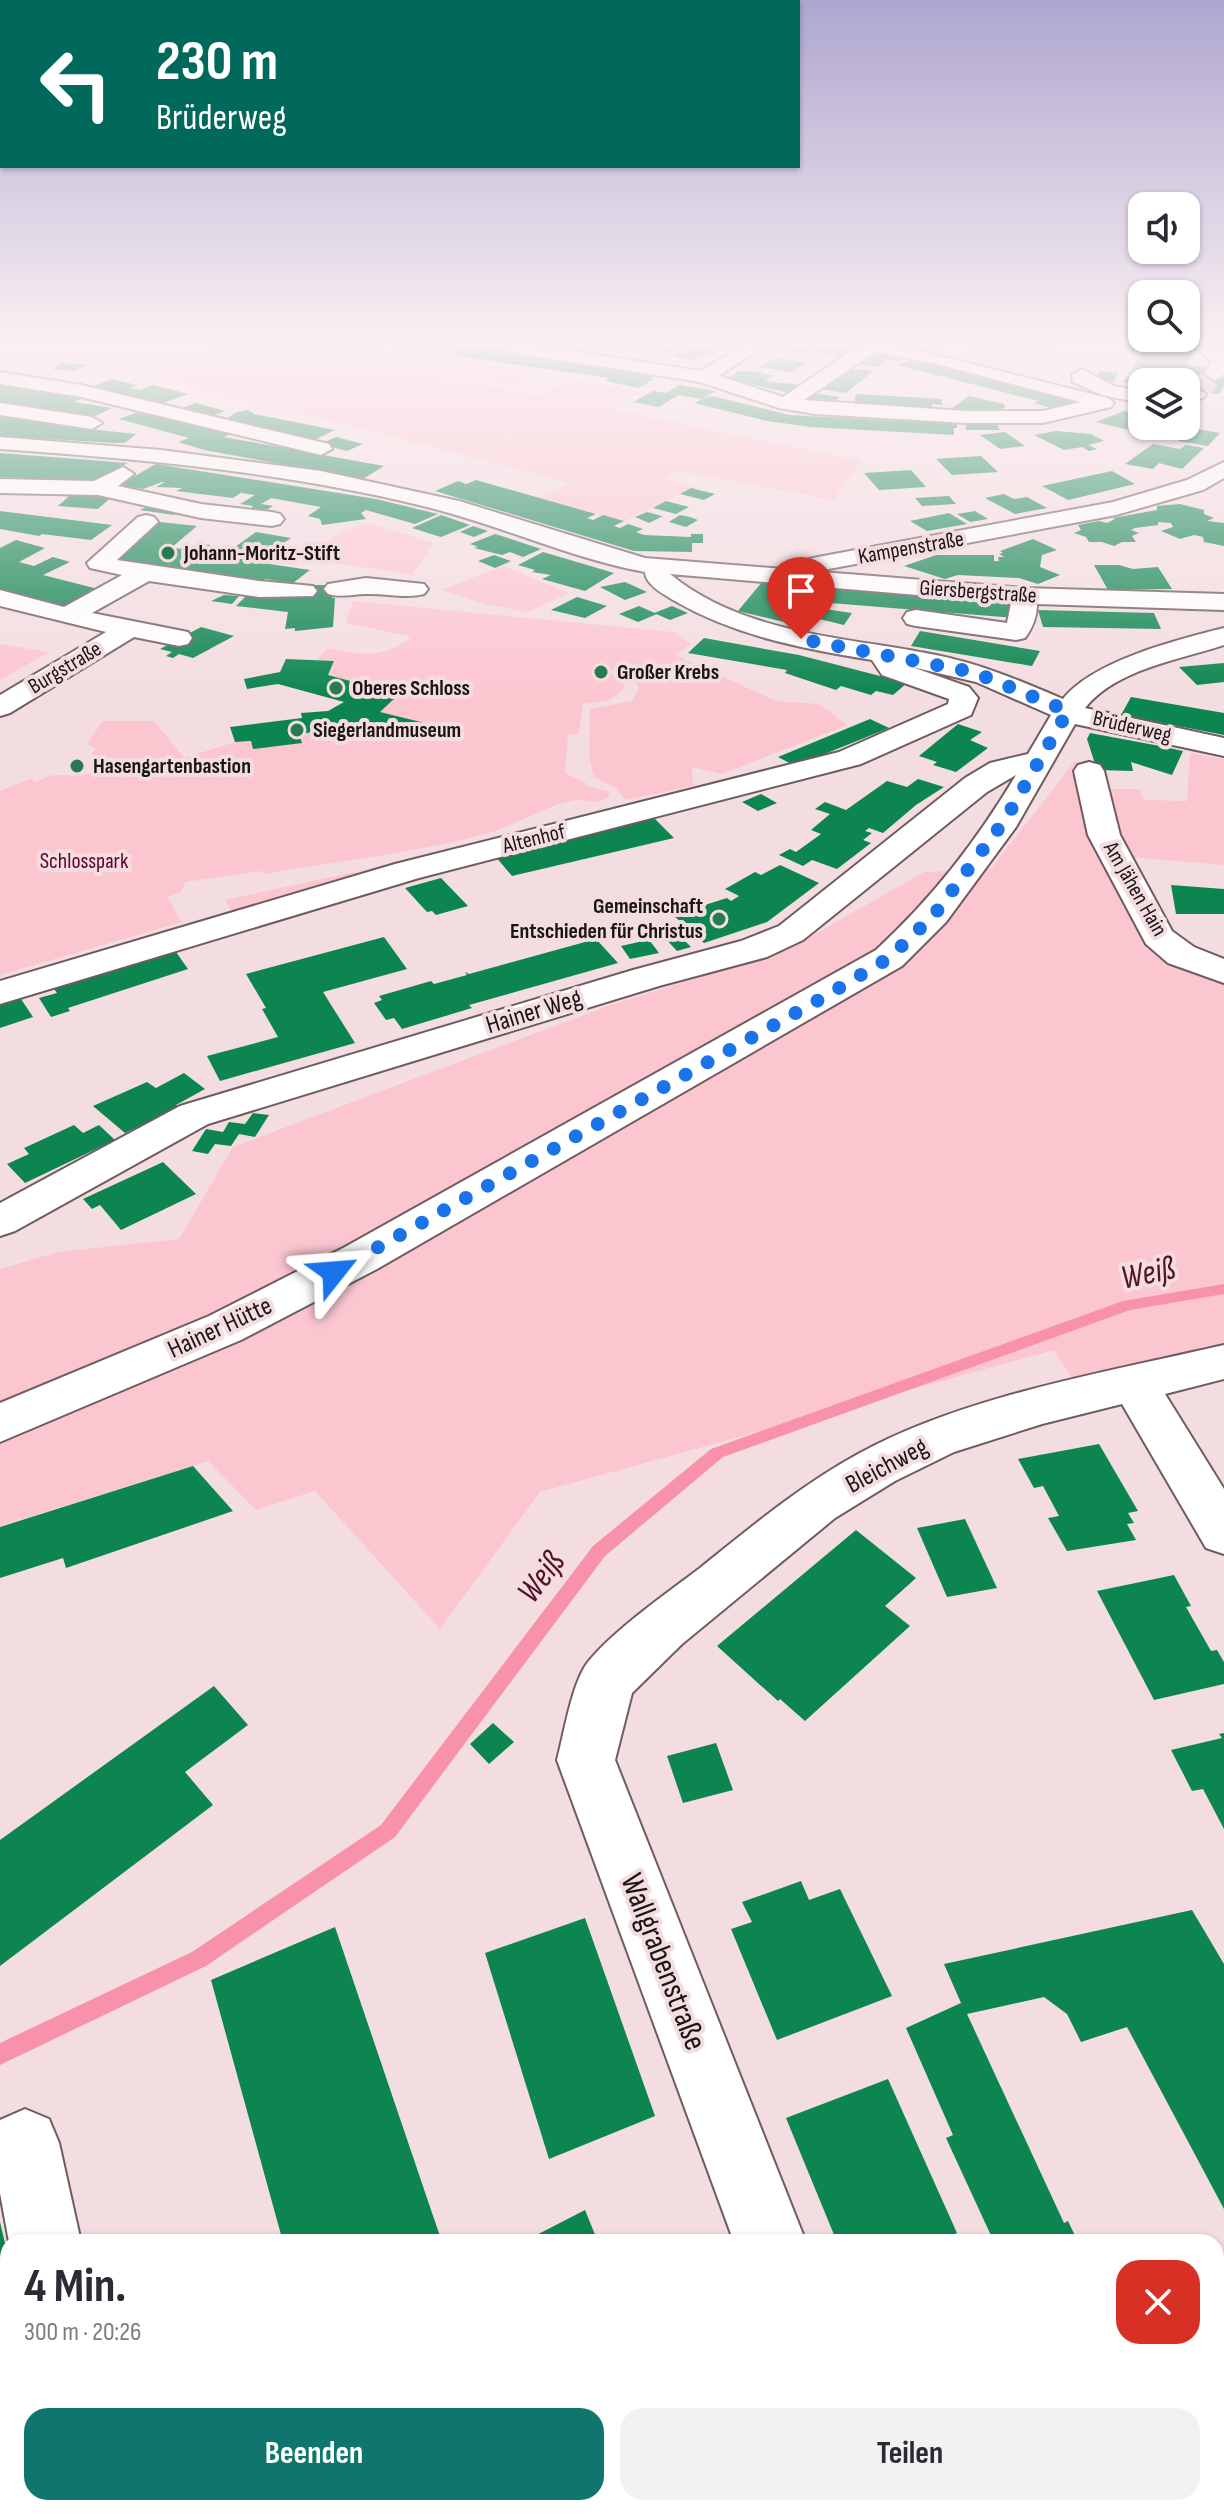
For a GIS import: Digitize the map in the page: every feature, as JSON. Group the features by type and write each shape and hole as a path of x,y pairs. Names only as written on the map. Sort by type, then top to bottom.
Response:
{"street":[{"path":"98,488 145,462"},
{"path":"211,462 430,501 619,560 732,570"},
{"name":"Kampenstraße","path":"732,570 835,562 1140,502 1195,485 1224,469"},
{"path":"387,491 410,475"},
{"path":"0,486 98,488 201,511 272,519"},
{"path":"146,522 99,563 145,573 259,589 304,591"},
{"path":"864,527 905,549"},
{"name":"Brüderweg","path":"660,566 656,575 662,582 710,610 745,624 870,653 973,672 1068,711 1109,724 1224,747"},
{"name":"Giersbergstraße","path":"732,570 1024,596 1224,602"},
{"path":"67,616 145,573"},
{"path":"337,589 366,586 415,589"},
{"path":"916,618 1016,632 1024,615 1024,596"},
{"name":"Burgstraße","path":"0,598 67,616 179,638"},
{"path":"1185,602 1224,610"},
{"name":"Burgstraße","path":"0,707 129,629"},
{"name":"Brüderweg","path":"693,631 821,655 870,653"},
{"name":"Hainer Hütte","path":"0,1423 225,1328 361,1258 889,958 934,915 1005,820 1068,711 1084,691 1117,671 1224,636"},
{"name":"Altenhof","path":"0,993 407,871 837,762 961,709 964,698 959,693 892,669 870,653"},
{"name":"Hainer Weg","path":"0,1221 194,1115 772,943 791,933 976,785 1001,769 1041,760"},
{"name":"Am Jähen Hain","path":"1089,771 1104,835 1158,937 1181,955 1224,972"},
{"name":"Bleichweg","path":"607,1680 663,1628 817,1504 877,1467 937,1439 1039,1406 1224,1362"},
{"path":"1134,1383 1224,1533"},
{"name":"Wallgrabenstraße","path":"607,1680 586,1760 767,2234"},
{"path":"25,2143 43,2234"}],"green space":[{"path":"491,462 860,462 834,500 678,471 664,479 695,487 624,521 539,498 571,483"},
{"path":"371,523 433,543 412,575 299,557 347,529"},
{"path":"503,566 569,593 528,612 488,605 442,590"},
{"name":"Schlosspark","path":"353,601 674,632 691,644 675,655 776,701 819,704 847,725 722,774 692,767 693,786 626,800 614,787 594,777 589,756 590,709 632,701 639,688 633,676 598,667 619,676 625,688 610,700 583,704 579,733 568,735 565,773 586,783 586,786 608,791 610,795 606,799 567,802 489,833 433,846 264,874 261,871 186,882 180,893 167,897 182,922 0,975 0,791 30,779 35,782 53,775 90,773 101,766 100,760 91,754 96,749 87,743 103,721 154,721 184,758 235,742 301,742 299,734 336,729 340,733 359,724 392,736 399,730 418,734 428,725 380,712 393,700 390,698 394,693 328,675 334,661 317,660 327,648 381,652 412,637 346,623"},
{"path":"0,644 49,652 0,680"},
{"path":"1190,753 1224,759 1224,865 1129,857 1176,954 1224,965 1224,1347 1073,1379 1054,1350 540,1492 440,1629 315,1491 256,1510 208,1461 0,1526 0,1269 58,1252 179,1239 233,1147 608,1006 791,948 924,872 991,869 1075,761 1103,789 1139,789 1145,800 1187,801"},
{"path":"373,868 232,912 225,900"}],"building":[{"path":"0,462 128,463 97,479 48,481 50,479 0,477"},
{"path":"272,462 364,462 384,466 363,479"},
{"path":"939,462 988,462 998,472 952,475"},
{"path":"1127,462 1189,462 1182,469 1159,463 1153,469 1125,464"},
{"path":"156,464 376,499 438,514 415,524 366,510 361,513 366,519 322,525 320,519 308,516 321,507 271,498 261,504 273,506 268,509 251,509 253,506 240,504 255,495 241,493 245,490 233,498 176,491 182,488 156,487 165,482 143,489 119,485"},
{"path":"911,470 926,487 879,490 864,473"},
{"path":"1112,471 1135,484 1068,500 1042,486"},
{"path":"476,480 596,514 587,518 593,520 603,515 624,521 614,526 620,528 628,524 643,529 636,532 644,535 691,537 691,534 703,534 703,543 692,543 692,552 634,551 435,491 458,481 466,484"},
{"path":"691,488 715,494 704,500 680,494"},
{"path":"75,491 115,494 98,509 58,506"},
{"path":"1004,494 1014,499 1027,497 1047,508 1015,514 985,498"},
{"path":"949,496 956,504 922,506 915,498"},
{"path":"666,501 689,507 676,514 653,508"},
{"path":"154,503 184,510 174,515 140,510"},
{"path":"1180,504 1204,510 1204,514 1214,518 1207,521 1224,523 1224,546 1204,542 1203,537 1194,535 1180,539 1161,531 1173,527 1171,523 1158,522 1158,525 1135,528 1131,530 1139,533 1132,536 1136,542 1122,542 1114,546 1089,542 1086,537 1074,533 1081,530 1078,525 1099,521 1107,523 1113,518 1157,510 1157,506"},
{"path":"0,511 112,525 91,540 39,536 0,529"},
{"path":"975,511 988,519 970,522 957,514"},
{"path":"647,512 663,516 649,523 635,517"},
{"path":"949,513 967,524 927,531 910,521"},
{"path":"441,515 470,525 441,537 412,528"},
{"path":"680,515 698,520 686,527 669,522"},
{"name":"Johann-Moritz-Stift","path":"160,522 197,526 171,548 211,545 204,551 225,554 256,532 291,538 256,562 310,570 293,583 265,579 258,584 115,558"},
{"path":"473,526 488,531 474,537 460,532"},
{"path":"495,534 541,549 523,557 510,552 502,555 474,548 478,547 470,544"},
{"path":"1033,539 1057,550 1042,555 1040,567 1060,575 1038,584 1019,578 958,575 945,579 904,566 936,555 994,555 994,561 999,561 998,557 1004,557 999,554 1003,553 1000,551"},
{"path":"16,540 45,548 19,562 34,566 53,557 70,562 43,575 102,590 67,608 0,591 0,548"},
{"path":"543,552 614,573 585,591 542,579 551,575 532,572 535,570 518,565"},
{"path":"494,555 511,561 495,568 478,561"},
{"path":"1094,565 1119,565 1133,569 1158,567 1172,589 1108,590"},
{"path":"625,582 647,592 625,600 600,587"},
{"path":"762,582 1017,603 1015,618 818,602 800,597 792,606 784,608 803,611 793,624 738,611"},
{"path":"306,585 335,585 333,627 295,631 295,628 285,629 288,612 236,606 249,593 305,598"},
{"path":"224,595 239,596 232,604 211,601"},
{"path":"577,597 607,606 585,618 551,610"},
{"path":"639,606 657,614 638,622 619,614"},
{"path":"672,606 688,613 670,620 654,613"},
{"path":"818,608 852,613 844,625 811,617"},
{"path":"1038,610 1154,613 1161,629 1043,627"},
{"path":"201,627 234,636 193,658 179,654 173,658 166,656 172,652 160,649"},
{"path":"920,631 1040,651 1032,666 911,646"},
{"path":"704,638 799,655 907,683 893,695 876,691 871,695 841,686 836,690 785,673 787,670 688,653"},
{"path":"286,659 334,661 328,675 395,693 390,698 394,699 380,712 429,724 418,734 399,730 392,736 360,729 365,725 359,724 339,733 336,729 299,734 302,743 253,749 251,741 235,742 230,727 302,718 301,713 328,711 344,702 278,684 247,689 244,679 280,672"},
{"path":"1224,663 1224,682 1197,685 1179,667"},
{"path":"1131,697 1224,713 1224,735 1121,715"},
{"path":"870,719 889,728 795,766 778,757"},
{"path":"958,724 982,732 970,740 988,748 956,772 933,765 937,762 919,756"},
{"path":"1090,733 1183,751 1172,775 1131,762 1133,771 1097,770 1087,739"},
{"path":"918,779 944,787 916,805 883,833 869,828 865,831 872,833 863,840 871,843 837,869 812,860 803,866 779,855 790,849 796,852 821,834 811,830 830,814 815,809 825,802 846,810 887,781 907,787"},
{"path":"761,794 777,803 758,811 742,802"},
{"path":"654,818 674,838 512,876 496,857"},
{"path":"780,865 819,883 767,922 704,943 673,915 727,898 731,901 739,896 725,889 755,872 761,875"},
{"path":"441,878 468,906 436,915 432,911 427,912 405,888"},
{"path":"1171,885 1224,889 1224,914 1176,914"},
{"path":"676,932 691,947 677,951 663,936"},
{"path":"384,937 407,969 323,992 355,1043 220,1081 207,1056 278,1037 262,1009 266,1008 246,974"},
{"path":"647,937 659,953 630,959 621,946 643,941 641,938"},
{"path":"596,939 618,963 469,1005 472,1008 402,1029 394,1018 386,1020 374,1003 382,1000 379,996 431,981 434,984 467,975 465,972 469,974"},
{"path":"176,952 188,969 68,1008 70,1011 51,1017 39,998 57,993 52,986 159,953 161,956"},
{"path":"19,996 33,1017 0,1028 0,1002"},
{"path":"184,1073 205,1089 176,1105 179,1107 125,1133 93,1106 147,1082 156,1088"},
{"path":"253,1113 269,1115 255,1137 239,1134 231,1146 215,1144 208,1154 192,1151 206,1129 223,1132 229,1122 245,1124"},
{"path":"74,1125 83,1133 99,1125 115,1140 25,1183 7,1164 29,1154 24,1148"},
{"path":"163,1162 196,1194 121,1230 100,1205 92,1209 83,1199"},
{"path":"1099,1444 1138,1511 1128,1513 1134,1523 1127,1524 1136,1540 1067,1551 1048,1518 1059,1516 1043,1486 1034,1488 1018,1459"},
{"path":"193,1466 233,1511 66,1568 63,1558 0,1578 0,1527"},
{"path":"965,1519 997,1588 947,1597 917,1528"},
{"path":"856,1530 916,1578 885,1606 910,1626 805,1721 717,1646"},
{"path":"1174,1575 1191,1606 1186,1607 1211,1651 1217,1650 1224,1662 1224,1684 1154,1700 1097,1591"},
{"path":"214,1686 248,1725 185,1772 213,1805 0,1966 0,1840"},
{"path":"493,1723 514,1742 489,1764 470,1744"},
{"path":"1224,1733 1224,1829 1203,1789 1192,1791 1171,1750 1222,1738 1219,1734"},
{"path":"716,1743 733,1790 683,1803 667,1756"},
{"path":"801,1881 809,1900 840,1889 892,1996 777,2040 731,1929 752,1922 742,1902"},
{"path":"1192,1910 1224,1964 1224,2209 1127,2027 1081,2042 1067,2014 1044,1997 967,2014 1064,2223 1068,2221 1074,2234 990,2234 946,2138 953,2135 906,2028 961,2003 944,1964"},
{"path":"585,1918 655,2116 549,2159 485,1953"},
{"path":"335,1927 439,2234 281,2234 211,1980"},
{"path":"888,2079 957,2233 834,2234 786,2118"},
{"path":"585,2210 595,2234 538,2234"}],"waterway":[{"name":"Weiß","path":"0,2054 199,1959 388,1831 599,1551 717,1453 1128,1305 1224,1289"}],"place":[{"name":"Johann-Moritz-Stift","path":"168,553"},
{"name":"Großer Krebs","path":"601,672"},
{"name":"Oberes Schloss","path":"336,688"},
{"name":"Siegerlandmuseum","path":"297,730"},
{"name":"Hasengartenbastion","path":"77,766"},
{"name":"Gemeinschaft Entschieden für Christus","path":"719,919"}],"route":[{"path":"334,1272 889,958 934,915 1005,820 1039,766 1068,711 973,672 801,639"}]}
